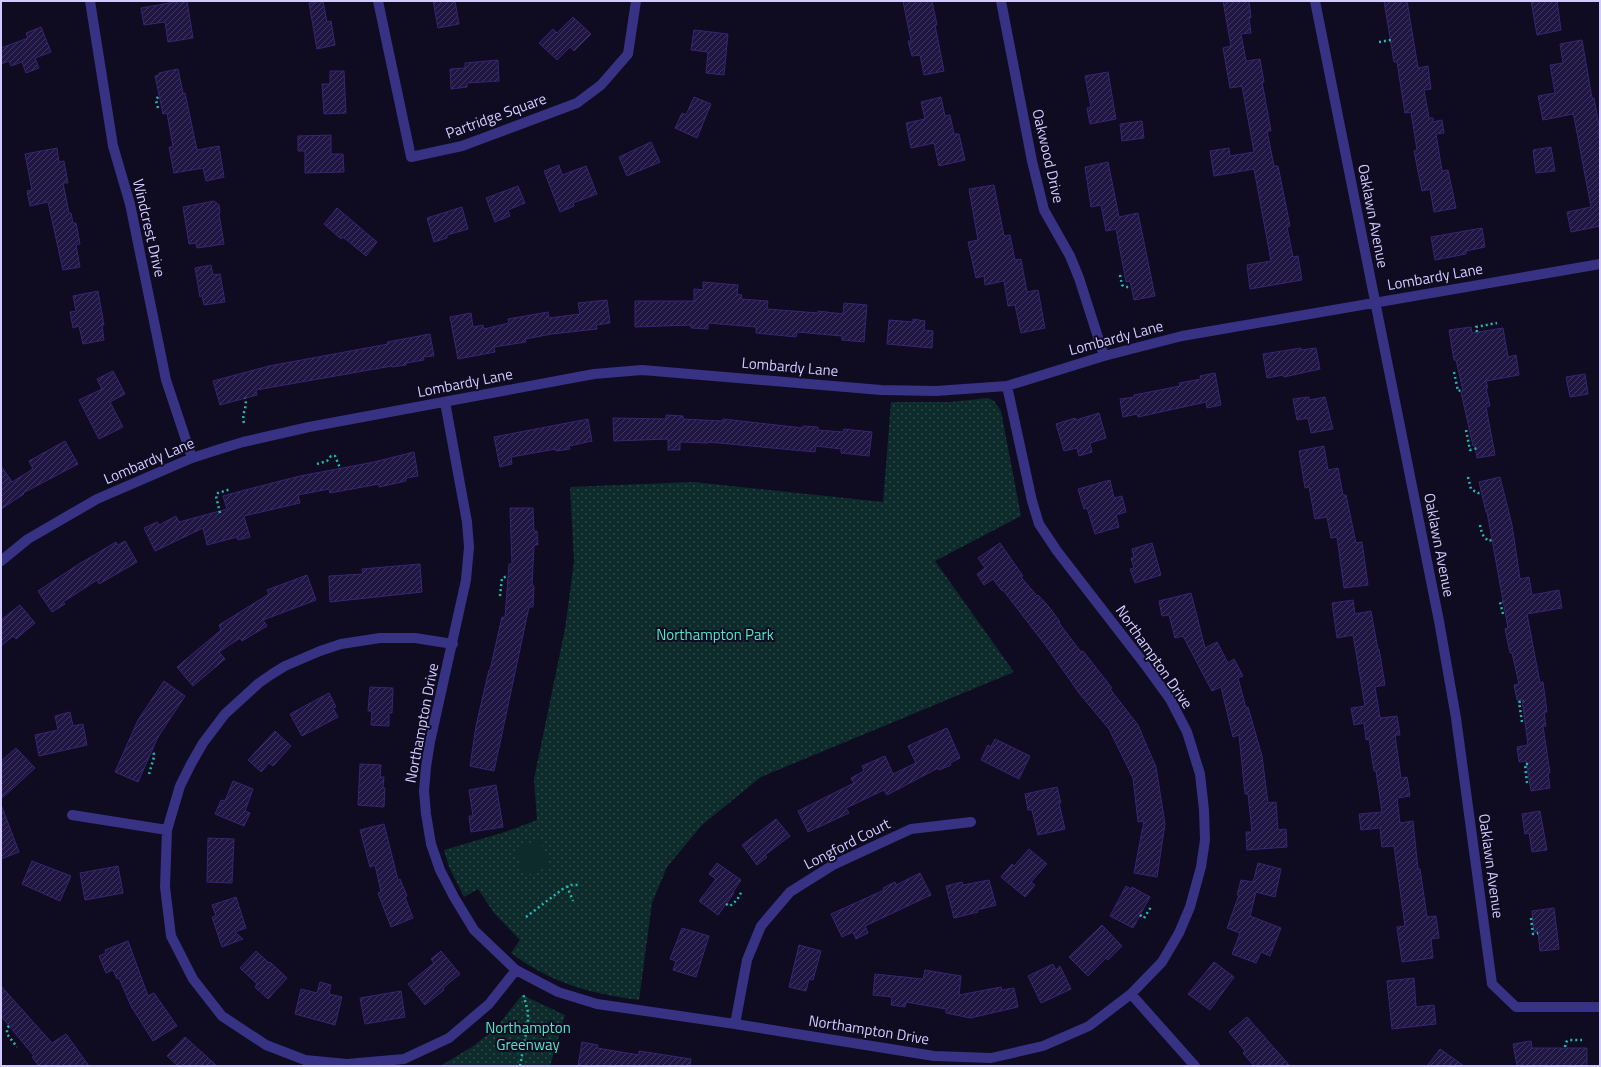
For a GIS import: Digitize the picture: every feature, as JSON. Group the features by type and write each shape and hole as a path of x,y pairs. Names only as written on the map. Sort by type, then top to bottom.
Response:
{"street":[{"name":"Windcrest Drive","path":"90,1 113,146 130,204 166,380 192,458"},
{"name":"Partridge Square","path":"378,1 411,157 462,146 577,103 601,85 628,54 636,1"},
{"name":"Oakwood Drive","path":"1001,1 1032,161 1044,210 1070,256 1080,278 1104,356"},
{"name":"Oaklawn Avenue","path":"1315,1 1439,621 1456,718 1492,984 1516,1006 1600,1008"},
{"name":"Lombardy Lane","path":"1,561 28,539 98,499 192,458 243,442 274,435 594,374 642,370 881,390 936,391 1007,386 1104,356 1182,336 1600,264"},
{"name":"Northampton Drive","path":"445,402 467,522 469,547 466,580 426,766 424,791 431,844 440,870 474,930 516,970 558,992 597,1004 735,1024 934,1056 991,1058 1043,1046 1089,1026 1131,994 1162,962 1179,933 1196,888 1205,840 1204,810 1200,774 1187,732 1170,699 1057,551 1039,524 1032,501 1007,386"},
{"path":"453,644 414,638 380,638 364,640 320,651 285,666 272,674 259,683 225,714 196,754 180,786 167,830 165,887 171,936 193,979 222,1016 266,1045 305,1063 347,1064 404,1059 449,1038 489,1004 516,970"},
{"path":"72,815 167,830"},
{"name":"Longford Court","path":"735,1024 747,960 761,926 790,892 833,865 911,829 971,822"},
{"path":"1131,994 1195,1066"}],"path":[{"path":"1379,42 1391,40"},
{"path":"158,108 156,100 159,95"},
{"path":"1120,276 1122,286 1131,287"},
{"path":"1477,332 1476,327 1497,323"},
{"path":"1454,372 1458,391 1462,390"},
{"path":"244,422 242,418 247,406 245,398"},
{"path":"1466,430 1470,450 1478,448"},
{"path":"317,464 327,461 331,456 335,456 340,468"},
{"path":"1468,477 1471,489 1478,493 1482,493"},
{"path":"220,513 216,496 218,493 231,489"},
{"path":"1480,525 1482,534 1488,541 1492,540"},
{"path":"500,596 502,578 508,576"},
{"path":"1503,602 1500,602 1503,614"},
{"path":"1522,722 1519,702 1524,701"},
{"path":"149,774 154,757 154,754 151,751"},
{"path":"1527,783 1525,764 1528,764"},
{"path":"526,917 567,886 578,885"},
{"path":"567,886 573,901"},
{"path":"726,904 730,906 737,900 742,891"},
{"path":"1140,915 1144,918 1151,907"},
{"path":"1531,918 1533,934 1538,933"},
{"path":"520,1066 528,1022 528,1012 523,993"},
{"path":"9,1026 7,1028 7,1034 17,1047"},
{"path":"1565,1047 1566,1042 1569,1040 1582,1040"}],"green space":[{"name":"Northampton Park","path":"988,398 994,401 1001,411 1021,516 935,561 1014,672 761,777 702,825 667,867 652,903 639,1000 604,994 572,986 527,964 511,953 520,940 494,913 478,889 464,897 449,867 444,850 505,832 537,820 534,779 565,629 574,562 570,487 693,482 883,502 891,402 950,402"},
{"path":"540,840 550,866 525,876 515,849"},
{"name":"Northampton Greenway","path":"522,995 565,1015 550,1066 440,1066 472,1047 496,1028"}],"building":[{"path":"187,1 193,38 168,42 165,22 144,25 141,8"},
{"path":"323,1 327,22 331,21 335,45 317,49 309,3"},
{"path":"433,1 455,1 459,24 438,28"},
{"path":"903,1 932,1 944,71 924,75 920,55 912,56 908,41 911,41"},
{"path":"1223,1 1249,1 1251,33 1241,34 1246,61 1260,59 1264,82 1262,82 1271,131 1267,131 1274,166 1278,166 1290,226 1287,227 1293,257 1298,256 1302,280 1250,289 1247,265 1271,261 1254,169 1214,176 1210,151 1229,148 1230,156 1254,152 1242,86 1230,88 1223,48 1231,46"},
{"path":"1384,1 1407,1 1418,68 1428,66 1431,89 1424,90 1429,118 1433,118 1433,122 1442,120 1444,133 1436,134 1442,171 1448,170 1456,208 1434,212 1430,189 1422,191 1414,151 1417,150 1411,112 1405,113 1397,62 1394,62"},
{"path":"1531,1 1557,1 1561,30 1537,35"},
{"path":"573,17 591,34 574,51 570,47 557,60 539,43 553,29 557,33"},
{"path":"41,27 51,52 35,58 39,68 26,73 22,62 11,66 9,61 1,64 1,48 28,38 26,33"},
{"path":"694,30 728,34 724,75 706,73 708,52 691,50"},
{"path":"1582,40 1592,98 1594,98 1600,131 1598,132 1600,142 1600,226 1571,232 1567,212 1591,207 1574,117 1573,114 1543,120 1538,96 1555,93 1550,65 1563,63 1560,44"},
{"path":"498,60 499,81 467,83 467,87 451,89 450,69 465,68 465,63"},
{"path":"178,69 183,93 185,93 197,150 219,146 224,177 206,181 203,168 174,173 169,147 173,147 167,113 163,114 155,76 159,75 159,73"},
{"path":"330,71 344,71 346,113 324,114 322,84 330,84"},
{"path":"1108,72 1116,119 1090,124 1087,108 1091,107 1085,76"},
{"path":"694,97 711,104 697,138 675,128 682,113 686,115"},
{"path":"941,97 945,116 950,115 954,134 959,134 965,160 939,166 934,143 911,148 906,123 925,119 921,102"},
{"path":"1142,121 1144,138 1122,141 1120,124"},
{"path":"331,135 331,154 343,154 344,172 305,173 305,151 298,151 298,136"},
{"path":"651,142 660,162 627,176 619,157"},
{"path":"1551,147 1555,171 1536,173 1533,150"},
{"path":"57,148 59,162 64,161 68,183 63,183 69,213 71,213 73,223 76,223 80,244 76,245 80,267 63,270 48,202 30,206 27,191 32,190 25,154"},
{"path":"1108,162 1119,217 1138,213 1155,296 1134,300 1130,281 1126,282 1116,229 1106,231 1101,205 1091,207 1085,167"},
{"path":"559,165 562,175 586,166 597,194 573,203 574,206 560,212 544,171"},
{"path":"994,185 1004,236 1010,235 1015,260 1021,259 1027,292 1038,290 1045,328 1021,333 1015,305 1008,306 1004,281 985,285 984,276 976,278 968,242 978,240 969,189"},
{"path":"518,186 525,203 508,210 510,216 495,222 486,198"},
{"path":"214,201 219,205 224,244 197,248 196,243 189,244 183,207"},
{"path":"462,207 468,229 447,235 447,238 434,242 427,218"},
{"path":"337,208 377,242 366,256 343,237 341,239 324,224"},
{"path":"1482,228 1485,247 1466,251 1466,254 1435,260 1431,237"},
{"path":"211,265 213,275 220,274 225,302 204,305 202,296 200,297 195,268"},
{"path":"703,282 738,285 737,294 742,295 741,299 768,301 767,309 818,313 818,311 843,314 844,303 867,305 864,342 842,340 842,336 797,332 796,337 756,333 756,327 708,323 708,329 691,328 691,325 635,327 635,301 694,301 694,289 703,290"},
{"path":"98,291 104,325 102,325 104,340 83,344 79,326 73,328 70,312 76,311 73,296"},
{"path":"607,300 610,323 596,325 597,329 552,334 525,339 526,342 494,347 495,352 458,359 450,317 471,313 473,327 483,325 484,329 509,323 508,319 548,312 549,318 580,314 578,303"},
{"path":"913,319 925,321 924,330 933,331 932,348 887,344 889,320 913,322"},
{"path":"1471,327 1472,333 1503,328 1508,357 1516,355 1519,375 1486,381 1490,406 1486,407 1495,455 1477,458 1461,392 1463,391 1456,360 1454,360 1449,330"},
{"path":"430,334 434,356 423,357 424,360 406,363 406,365 392,366 256,390 257,395 220,405 213,381 269,366 388,344 387,342"},
{"path":"1301,348 1301,350 1316,348 1320,369 1284,377 1283,375 1267,378 1263,354"},
{"path":"113,371 125,394 110,402 123,427 99,439 79,400 102,389 97,379"},
{"path":"1215,373 1221,405 1207,408 1206,402 1138,417 1137,414 1123,417 1120,399 1180,386 1179,383 1201,379 1200,376"},
{"path":"1585,374 1588,394 1570,397 1566,377"},
{"path":"1309,397 1309,400 1325,397 1333,429 1311,433 1308,418 1297,420 1293,399"},
{"path":"1099,413 1106,438 1090,443 1092,452 1079,456 1077,448 1064,451 1056,424"},
{"path":"666,415 683,416 683,419 723,421 723,419 803,428 803,426 818,427 818,430 843,432 844,429 872,432 869,456 841,453 841,449 816,446 815,452 708,442 680,442 680,450 668,450 668,439 614,441 613,418 666,419"},
{"path":"588,419 592,441 569,446 570,449 556,451 556,449 511,457 512,464 500,467 494,437"},
{"path":"65,441 78,464 23,493 24,494 1,509 1,466 12,482 33,469 29,461"},
{"path":"1324,446 1328,470 1338,468 1343,495 1346,495 1356,543 1362,542 1368,585 1344,588 1337,537 1331,538 1327,517 1315,519 1309,487 1305,488 1299,451"},
{"path":"414,452 418,476 406,478 406,481 379,487 379,484 330,493 329,489 298,495 300,503 244,516 250,537 238,540 237,537 207,545 203,528 155,551 144,528 157,522 159,525 176,516 179,522 227,509 223,496 300,476 374,462"},
{"path":"1500,477 1512,525 1520,579 1529,577 1532,595 1559,590 1562,608 1527,614 1540,683 1543,682 1547,712 1544,712 1546,726 1543,726 1550,773 1548,773 1550,788 1531,791 1526,761 1519,762 1517,747 1528,745 1522,700 1517,700 1514,685 1519,684 1505,629 1508,628 1487,512 1479,482"},
{"path":"1110,480 1114,498 1122,496 1126,512 1116,515 1119,527 1095,534 1087,508 1084,509 1078,489"},
{"path":"510,508 533,508 534,531 537,531 538,545 534,545 532,585 534,586 533,607 529,607 494,771 470,766 476,726 489,670 502,617 505,618 509,564 512,564"},
{"path":"125,541 137,562 99,584 97,580 63,602 65,604 52,612 38,591 116,542 118,545"},
{"path":"1000,543 1023,576 1021,577 1037,596 1038,595 1050,608 1060,622 1059,623 1081,652 1083,651 1112,688 1110,689 1138,725 1156,767 1165,824 1157,877 1134,873 1144,821 1138,822 1133,778 1109,729 1079,693 1046,646 1003,590 1002,591 993,579 984,585 977,574 985,568 978,558"},
{"path":"1152,543 1161,575 1135,583 1130,569 1134,568 1131,558 1134,558 1132,549"},
{"path":"420,564 422,592 330,602 329,576 363,574 362,569"},
{"path":"307,575 316,600 263,620 267,626 242,641 240,638 219,652 225,659 193,686 177,667 221,630 219,625 269,594 267,590"},
{"path":"1191,593 1205,648 1217,642 1228,663 1234,659 1243,676 1238,678 1262,756 1268,803 1276,802 1278,830 1286,829 1287,847 1247,850 1246,832 1252,832 1248,794 1245,794 1239,735 1233,737 1221,687 1212,691 1183,636 1175,638 1169,615 1162,616 1159,601"},
{"path":"1353,600 1355,614 1371,611 1385,685 1375,687 1380,718 1397,716 1400,735 1395,735 1401,778 1407,777 1410,796 1397,798 1400,823 1413,821 1418,869 1420,869 1427,917 1436,916 1439,938 1431,939 1433,958 1402,962 1397,927 1405,926 1394,846 1382,847 1380,828 1361,830 1359,814 1382,812 1376,771 1374,771 1369,739 1366,740 1364,723 1354,725 1351,708 1365,706 1353,635 1337,638 1332,603"},
{"path":"20,605 35,623 16,639 13,636 1,646 1,620"},
{"path":"164,681 185,696 158,737 138,782 115,772 138,720"},
{"path":"370,687 393,688 392,713 389,713 389,726 371,725 372,711 368,711"},
{"path":"329,693 336,707 333,708 338,717 302,736 290,714"},
{"path":"70,712 73,726 83,724 87,745 39,756 35,735 58,730 55,716"},
{"path":"947,728 960,758 950,763 951,765 939,770 938,768 887,795 884,790 846,808 849,813 808,832 798,811 854,783 851,778 864,771 862,766 885,756 893,774 916,763 908,746"},
{"path":"275,731 291,746 273,766 269,763 261,772 248,760"},
{"path":"995,739 1030,756 1019,779 981,760 988,745 991,747"},
{"path":"16,748 35,768 1,799 1,761"},
{"path":"360,764 381,765 380,777 384,777 383,788 385,788 384,807 358,805"},
{"path":"233,781 253,789 245,811 250,813 244,826 215,814 221,800 225,801"},
{"path":"496,785 503,827 471,832 469,816 473,816 469,790"},
{"path":"1057,787 1065,829 1038,835 1032,810 1028,810 1025,794"},
{"path":"1,807 19,852 1,859"},
{"path":"1540,811 1547,850 1532,852 1529,833 1525,834 1522,814"},
{"path":"776,819 790,836 765,855 767,857 757,865 742,845"},
{"path":"384,824 398,880 400,879 407,896 405,897 413,918 391,927 378,893 381,892 375,865 370,867 360,830"},
{"path":"208,838 234,839 232,883 207,882"},
{"path":"1029,849 1047,864 1031,882 1035,885 1025,897 1001,877 1012,864 1014,866"},
{"path":"32,861 71,876 60,901 22,884"},
{"path":"717,863 741,880 733,892 734,893 718,915 699,901 716,879 709,874"},
{"path":"1258,863 1281,869 1275,897 1256,892 1250,916 1281,928 1270,956 1261,952 1256,963 1232,954 1240,933 1227,928 1239,895 1237,895 1241,880 1253,882"},
{"path":"118,866 123,893 85,900 80,873"},
{"path":"920,873 931,895 865,926 868,933 856,939 853,932 842,937 831,914 884,890 883,888 895,882 896,885"},
{"path":"989,880 996,905 977,910 978,912 954,918 946,886 962,882 963,885"},
{"path":"1126,886 1131,889 1132,887 1150,897 1133,928 1110,916"},
{"path":"236,897 246,928 235,932 243,939 222,947 212,917 216,916 212,905"},
{"path":"1554,908 1559,949 1540,951 1538,931 1534,932 1532,911"},
{"path":"1102,925 1122,946 1108,960 1106,958 1088,976 1069,957"},
{"path":"682,928 709,936 696,977 673,970 676,961 670,959"},
{"path":"128,941 148,996 154,993 177,1026 153,1041 131,1006 119,978 117,979 113,970 106,973 99,956 106,953 105,950"},
{"path":"799,945 821,951 813,980 809,979 806,991 789,987"},
{"path":"256,951 287,978 268,999 255,987 257,984 240,968"},
{"path":"441,951 460,974 443,988 444,990 425,1005 408,984 434,963 431,959"},
{"path":"1214,962 1234,977 1210,1010 1188,994"},
{"path":"1053,964 1056,970 1060,966 1071,989 1041,1003 1028,976"},
{"path":"925,970 961,976 959,995 1001,987 1002,990 1014,988 1018,1007 970,1018 946,1013 946,1009 906,1002 905,1007 891,1005 892,997 873,995 875,974 923,979"},
{"path":"1414,978 1416,1007 1434,1005 1436,1024 1392,1029 1387,981"},
{"path":"320,982 331,985 329,994 342,997 335,1025 295,1014 301,989 317,993"},
{"path":"1,986 52,1043 66,1034 89,1066 39,1066 32,1057 34,1056 1,1016"},
{"path":"401,991 405,1017 365,1024 360,998"},
{"path":"1247,1017 1290,1066 1254,1066 1243,1053 1245,1051 1229,1032"},
{"path":"185,1037 217,1066 178,1066 167,1056"},
{"path":"1531,1041 1532,1048 1587,1048 1587,1066 1517,1066 1513,1044"},
{"path":"582,1042 598,1045 597,1048 639,1055 639,1051 691,1059 690,1066 578,1066"},
{"path":"1440,1049 1464,1066 1427,1066"}]}
